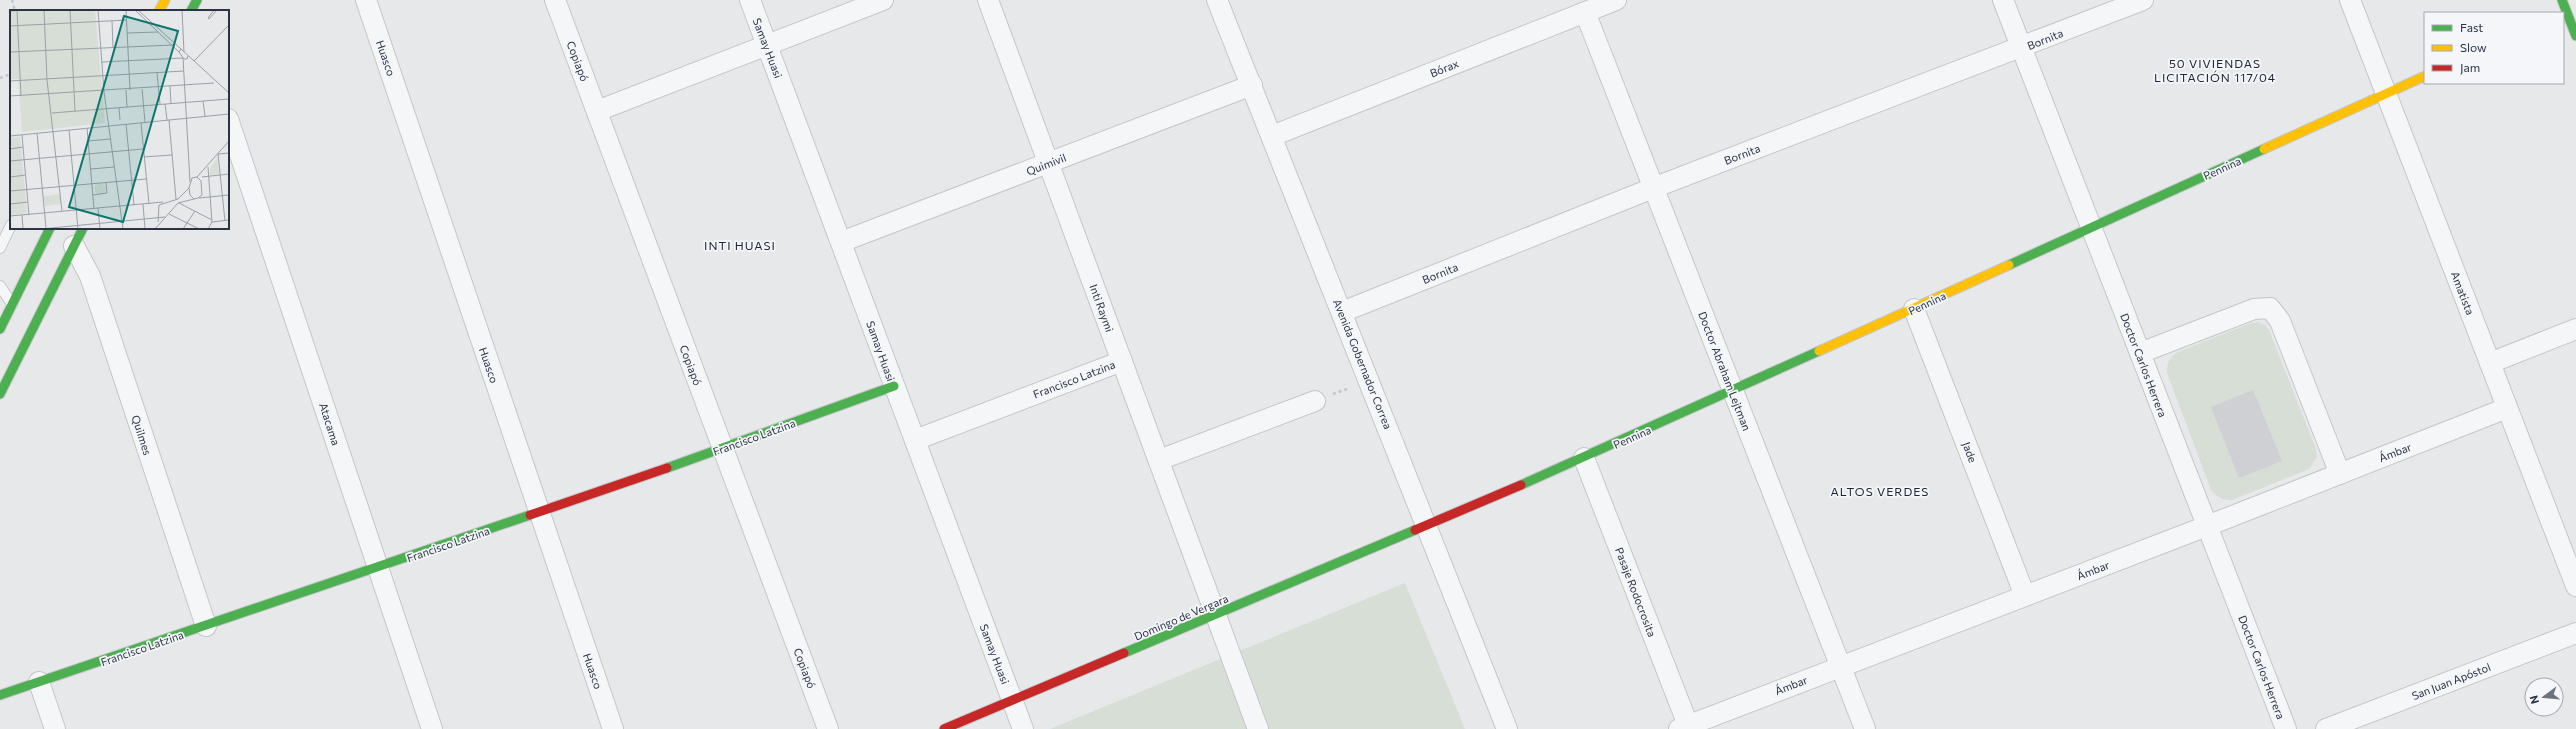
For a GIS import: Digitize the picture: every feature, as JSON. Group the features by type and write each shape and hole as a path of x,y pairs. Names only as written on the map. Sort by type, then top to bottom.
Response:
{"street":[{"path":"160,10 165,0"},
{"name":"Huasco","path":"366,0 613,729"},
{"name":"Copiapó","path":"555,0 828,729"},
{"name":"Samay Huasi","path":"750,0 1023,729"},
{"path":"597,111 883,0"},
{"name":"Inti Raymi","path":"988,0 1258,729"},
{"name":"Avenida Gobernador Correa","path":"1217,0 1507,729"},
{"name":"Bórax","path":"1272,136 1616,0"},
{"name":"Doctor Carlos Herrera","path":"2003,0 2286,729"},
{"name":"Bornita","path":"1342,312 1653,188 2022,48 2143,0"},
{"name":"Amatista","path":"2350,0 2576,586"},
{"path":"2562,0 2571,23"},
{"name":"Doctor Abraham Lejtman","path":"1585,12 1865,729"},
{"name":"Pennina","path":"1427,526 1584,458 2424,76"},
{"name":"Quimivil","path":"841,242 1252,85"},
{"name":"Atacama","path":"229,122 432,729"},
{"path":"0,329 50,229"},
{"path":"0,394 82,229"},
{"name":"Quilmes","path":"74,246 90,276 206,626"},
{"path":"2140,354 2254,309 2270,308 2280,321 2340,474"},
{"name":"Jade","path":"1914,309 2025,596"},
{"path":"2490,363 2576,329"},
{"name":"Francisco Latzina","path":"915,440 1122,361"},
{"name":"Francisco Latzina","path":"0,695 378,568 723,449 894,386"},
{"path":"1159,460 1315,401"},
{"name":"Ámbar","path":"1683,727 2207,526 2508,408"},
{"name":"Pasaje Rodocrosita","path":"1584,458 1683,727"},
{"name":"Domingo de Vergara","path":"944,729 1013,702 1427,526"},
{"name":"San Juan Apóstol","path":"2326,729 2576,633"},
{"path":"39,682 55,729"}],"lane":[{"path":"0,248 10,227"},
{"path":"0,286 12,304"}],"path":[{"path":"12,0 15,10"},
{"path":"0,78 10,74"},
{"path":"1315,401 1369,380"}],"shaded area":[{"path":"2258,322 2265,325 2269,330 2316,449 2317,457 2309,469 2232,500 2223,499 2211,490 2167,373 2167,366 2172,356 2178,352 2251,323"},
{"path":"1405,583 1465,729 1050,729"}],"building":[{"path":"2253,390 2282,461 2239,478 2211,407"}],"traffic: fast":[{"path":"192,10 197,0"},
{"path":"2562,0 2576,36"},
{"path":"2009,265 2264,149"},
{"path":"0,329 50,229"},
{"path":"0,394 82,229"},
{"path":"1521,485 1819,351"},
{"path":"667,468 894,386"},
{"path":"0,695 530,515"},
{"path":"1124,653 1415,530"}],"traffic: slow":[{"path":"160,10 165,0"},
{"path":"2264,149 2424,76"},
{"path":"1819,351 2009,265"}],"traffic: jam":[{"path":"530,515 667,468"},
{"path":"1415,530 1521,485"},
{"path":"944,729 1124,653"}],"district":[{"name":"50 VIVIENDAS LICITACIÓN 117/04","path":"2215,70"},
{"name":"INTI HUASI","path":"740,245"},
{"name":"ALTOS VERDES","path":"1880,491"}]}
